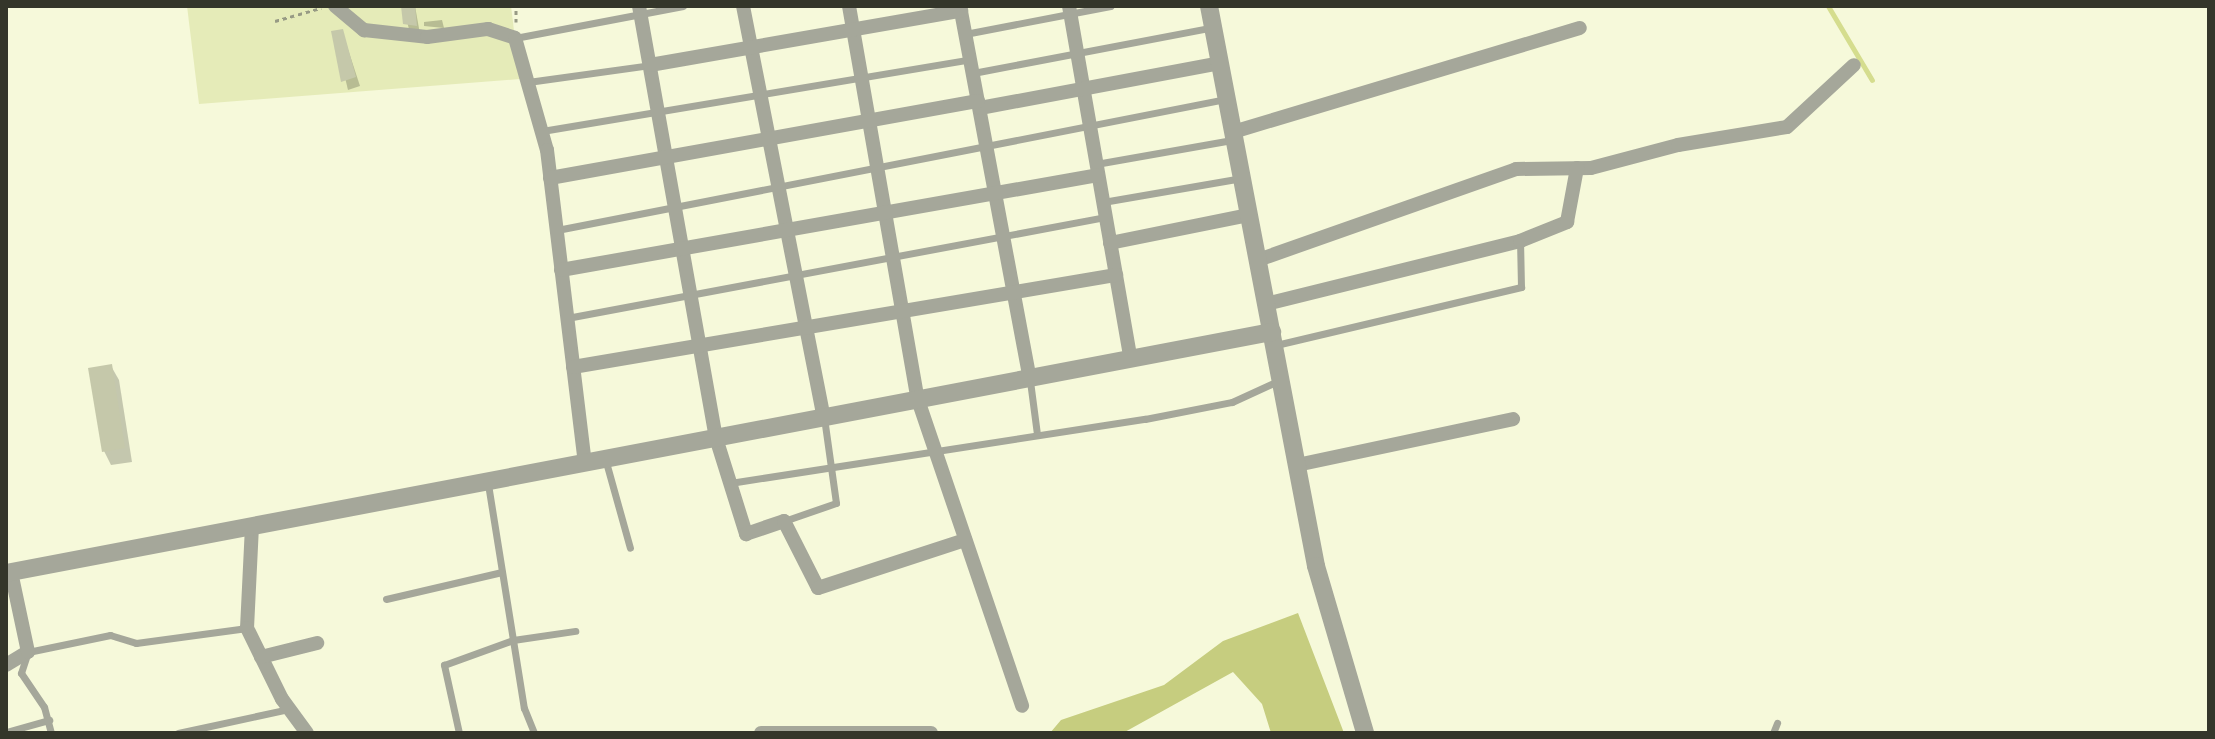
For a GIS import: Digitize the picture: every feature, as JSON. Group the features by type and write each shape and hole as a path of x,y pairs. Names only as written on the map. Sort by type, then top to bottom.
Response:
{"street":[{"path":"335,6 364,30 427,37 488,29 515,38 542,131 550,178 585,463"},
{"path":"743,6 824,418"},
{"path":"849,6 918,400 1022,706"},
{"path":"1209,6 1316,566 1365,733"},
{"path":"650,65 960,9 1030,379"},
{"path":"640,10 716,438 746,534 784,521 818,588 965,540"},
{"path":"1069,10 1131,360"},
{"path":"1234,135 1580,28"},
{"path":"550,178 869,122 1083,91 1220,63"},
{"path":"1258,260 1516,169 1577,168 1787,127 1854,65"},
{"path":"1266,304 1520,241 1567,222 1577,168"},
{"path":"561,270 995,194 1097,170"},
{"path":"1110,243 1249,215"},
{"path":"573,367 1116,275"},
{"path":"6,665 28,652 9,572 1131,360 1273,339"},
{"path":"1297,465 1513,419"},
{"path":"252,526 247,628 289,709 307,733"},
{"path":"261,657 317,643"},
{"path":"761,733 931,733"}],"lane":[{"path":"515,38 640,10 683,6"},
{"path":"965,34 1069,10 1110,6"},
{"path":"542,131 862,77 1077,53 1213,27"},
{"path":"528,82 650,65"},
{"path":"557,230 877,164 1227,99"},
{"path":"1097,170 1234,135"},
{"path":"1103,202 1242,178"},
{"path":"567,318 796,278 1105,217"},
{"path":"1273,339 1521,287 1520,241"},
{"path":"1030,379 1037,434"},
{"path":"730,483 1232,402 1281,380"},
{"path":"784,521 836,503 824,418"},
{"path":"605,459 630,548"},
{"path":"487,482 513,640 534,733"},
{"path":"386,599 502,572"},
{"path":"51,733 49,720 21,673 28,652 110,635 136,643 247,628"},
{"path":"459,733 444,665 513,640 575,631"},
{"path":"178,733 289,709"},
{"path":"6,732 49,720"},
{"path":"1773,733 1777,723"}],"path":[{"path":"275,21 328,6"}],"green space":[{"path":"187,6 511,6 520,79 199,104"},
{"path":"1298,613 1344,733 1271,733 1262,704 1233,672 1123,733 1050,733 1061,720 1164,685 1223,641"}],"building":[{"path":"401,6 415,6 417,26 403,24"},
{"path":"343,29 356,77 341,82 331,31"},
{"path":"112,364 125,448 102,452 88,368"}],"waterway":[{"path":"1828,6 1872,80"}]}
